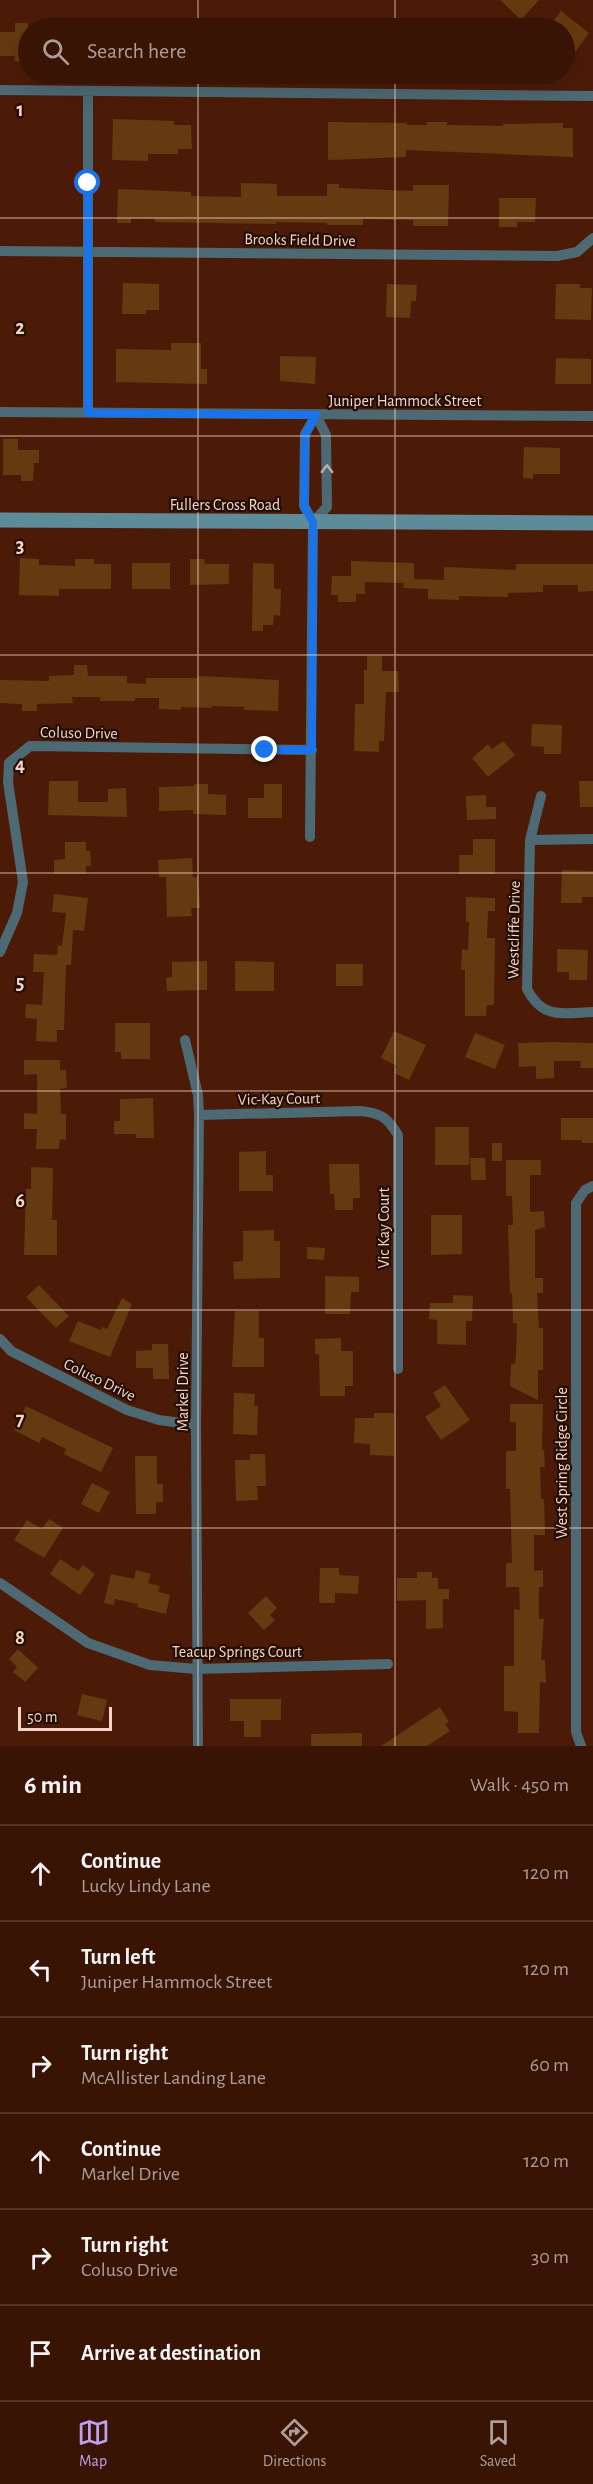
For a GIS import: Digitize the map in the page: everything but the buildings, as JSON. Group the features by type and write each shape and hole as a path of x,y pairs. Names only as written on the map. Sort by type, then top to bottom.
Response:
{"street":[{"path":"0,90 593,96"},
{"path":"88,91 88,413"},
{"name":"Brooks Field Drive","path":"0,251 557,256 577,252 593,238"},
{"name":"Juniper Hammock Street","path":"0,412 593,417"},
{"path":"313,522 327,507 326,435 316,415"},
{"path":"310,837 313,522 304,506 305,435 316,415"},
{"name":"Fullers Cross Road","path":"0,520 593,523"},
{"name":"Coluso Drive","path":"0,952 17,913 22,882 5,760 30,746 312,750"},
{"name":"Westcliffe Drive","path":"541,796 530,840 527,989 540,1008 553,1012 593,1012"},
{"path":"530,840 593,839"},
{"name":"Markel Drive","path":"185,1040 198,1095 199,1115 196,1425 198,1746"},
{"name":"Vic-Kay Court","path":"199,1115 360,1111"},
{"name":"Vic Kay Court","path":"360,1111 374,1112 389,1120 398,1135 398,1369"},
{"name":"West Spring Ridge Circle","path":"581,1746 576,1732 576,1203 585,1190 593,1186"},
{"name":"Coluso Drive","path":"0,1339 11,1351 127,1410 159,1420 196,1425"},
{"name":"Teacup Springs Court","path":"0,1583 88,1643 150,1665 196,1669 388,1664"}],"route":[{"path":"88,183 88,413 316,415 305,435 304,506 313,522 312,750 265,750"}]}
